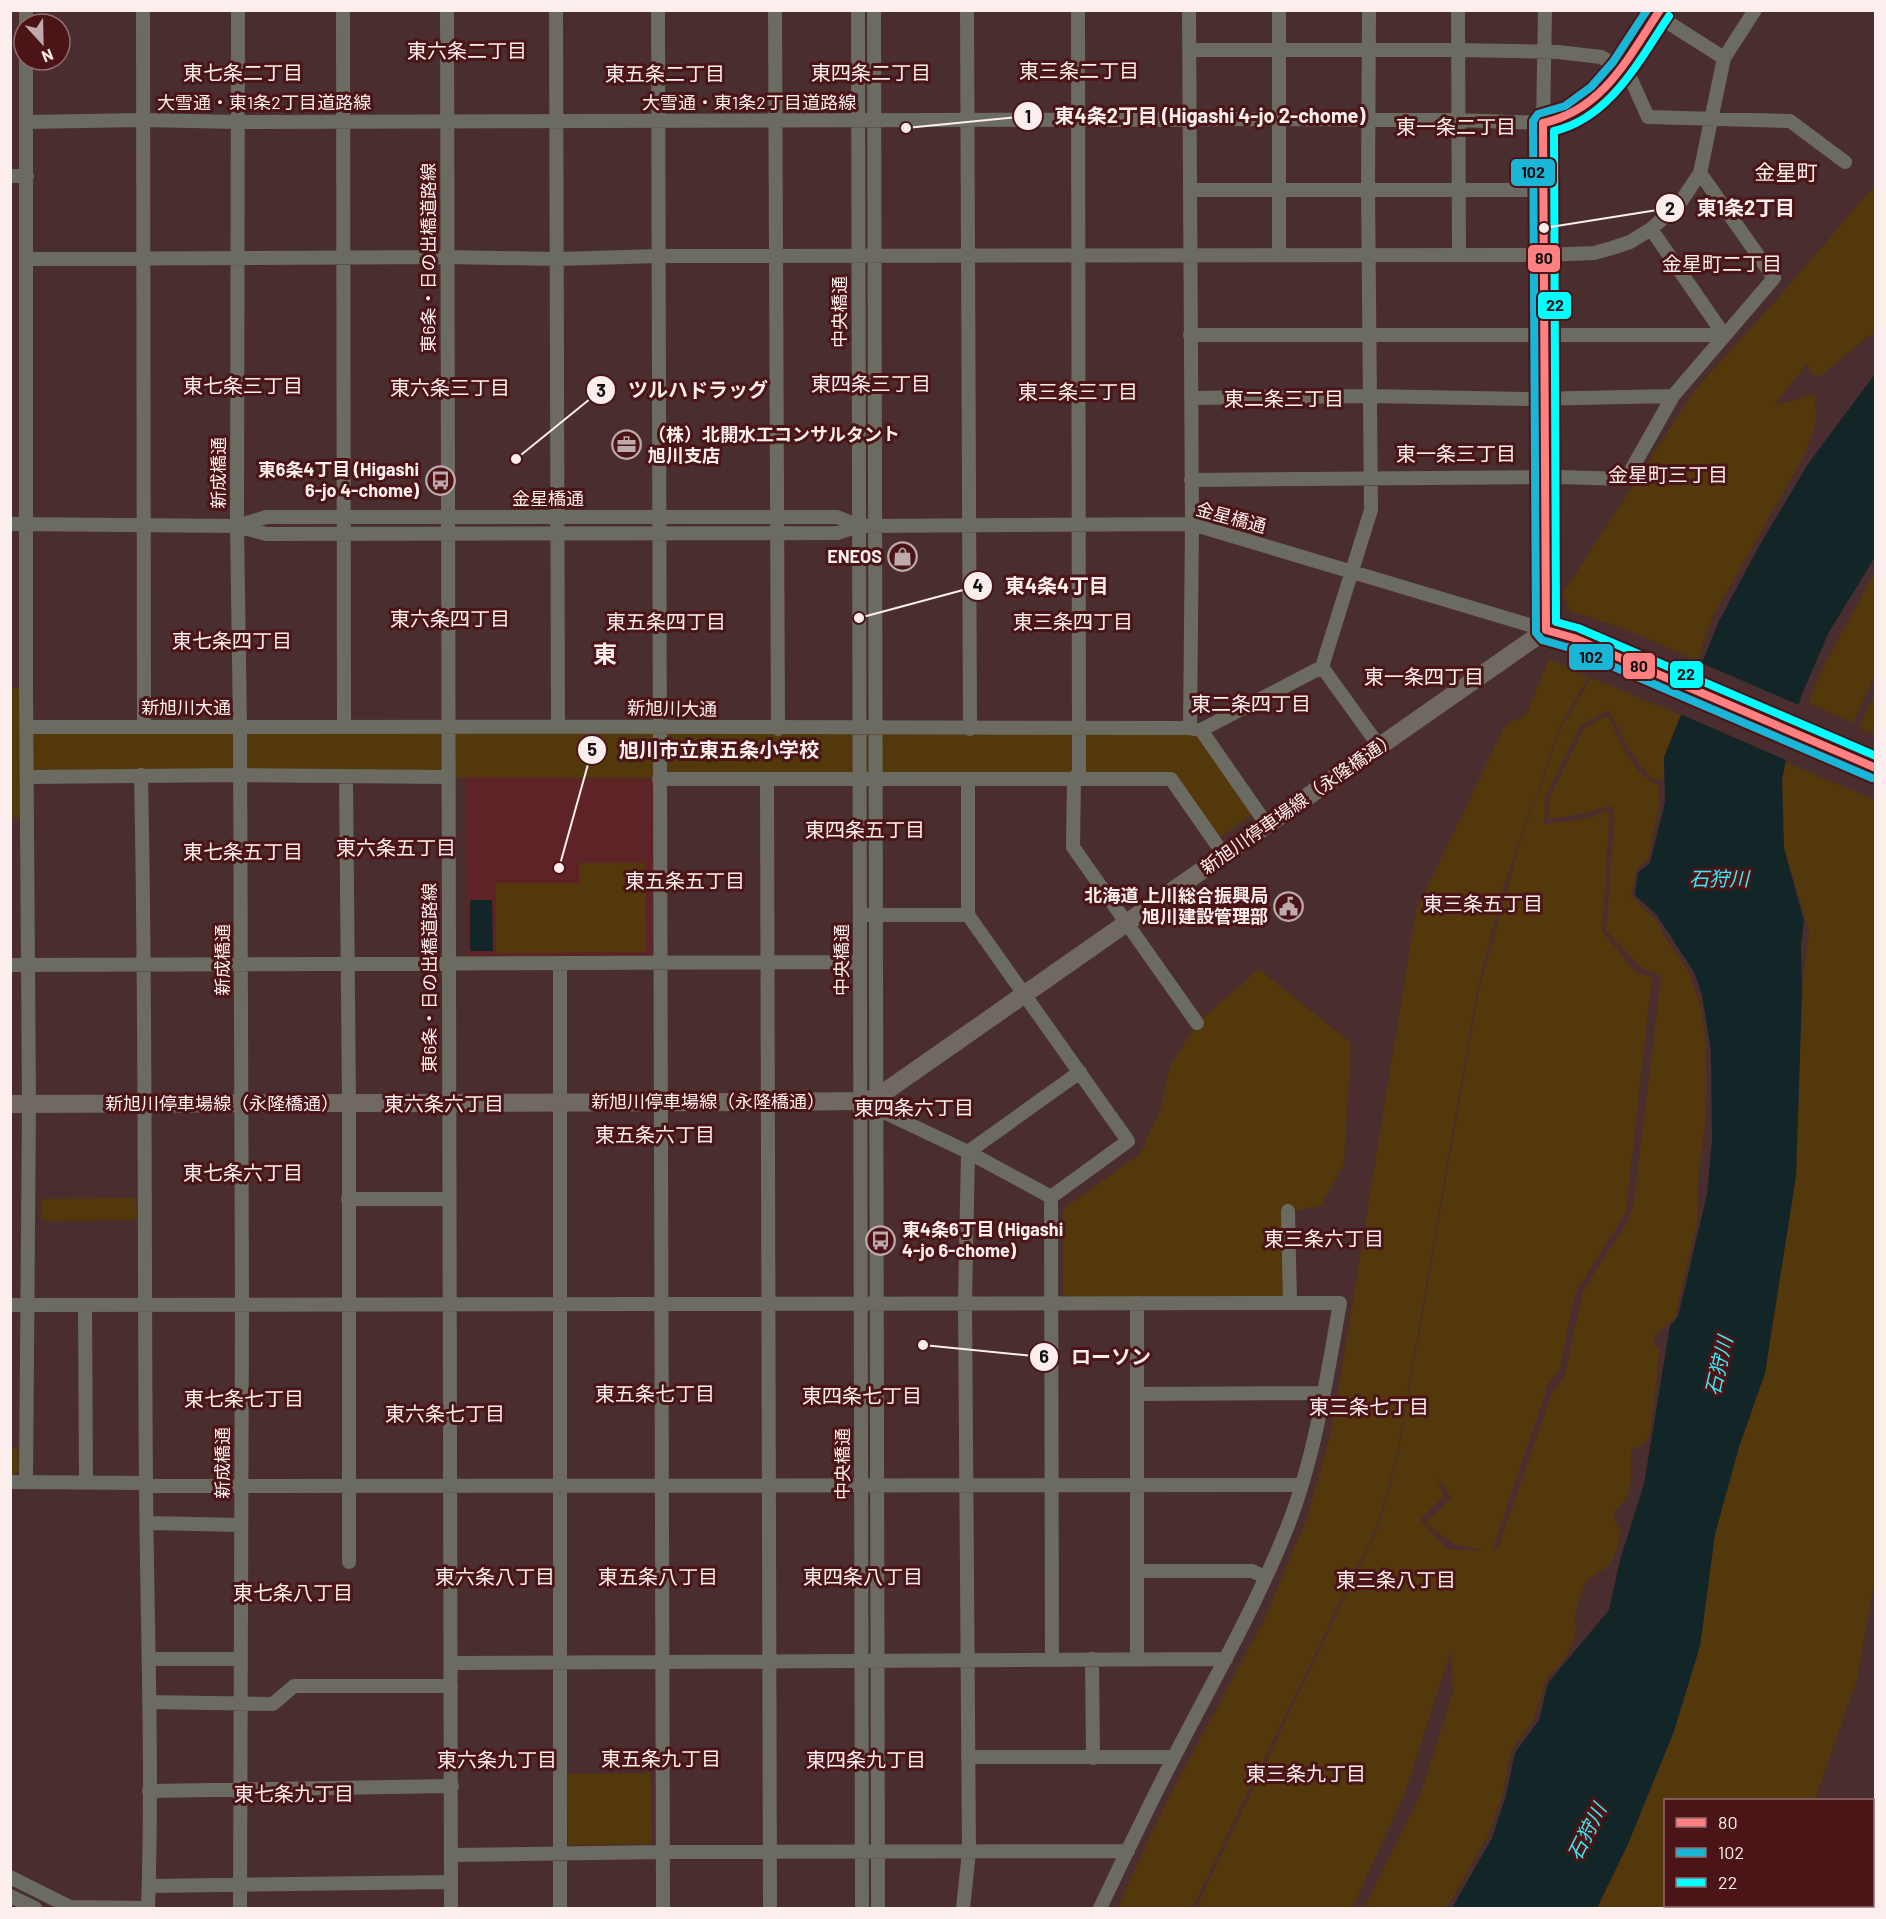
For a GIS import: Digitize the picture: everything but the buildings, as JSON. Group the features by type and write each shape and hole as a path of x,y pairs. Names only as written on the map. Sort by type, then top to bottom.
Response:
{"main road":[{"path":"1546,630 1574,638 1875,768"},
{"name":"新旭川停車場線（永隆橋通）","path":"10,1104 871,1102 1546,630"}],"street":[{"path":"143,10 144,726"},
{"name":"新成橋通","path":"238,10 237,526 242,1303 240,1908"},
{"path":"343,10 344,726"},
{"name":"東6条・日の出橋道路線","path":"447,10 451,1908"},
{"path":"556,10 558,726"},
{"path":"658,10 663,1908"},
{"path":"775,10 778,729"},
{"name":"中央橋通","path":"858,10 860,962 871,1102 877,1303 878,1908"},
{"name":"中央橋通","path":"862,1908 861,1303 871,1102 876,915 874,10"},
{"path":"967,10 970,729"},
{"path":"1078,10 1079,772 1074,779 1073,847 1197,1023"},
{"path":"1189,10 1191,480 1196,729 1267,825"},
{"path":"1279,10 1279,255"},
{"path":"1196,729 1322,667 1371,510 1369,10"},
{"path":"1458,10 1459,255"},
{"path":"1545,10 1543,123 1546,630"},
{"path":"27,259 1369,256 1594,253 1630,242 1651,229 1680,203 1700,173 1724,58 1755,10"},
{"path":"1656,12 1724,58"},
{"name":"大雪通・東1条2丁目道路線","path":"26,123 143,120 238,122 1280,119 1543,123 1567,117 1600,94 1621,69 1656,12"},
{"path":"1190,50 1458,50 1545,52 1601,57 1630,77 1648,117 1790,122 1845,162"},
{"path":"26,72 29,1104 26,1482"},
{"path":"1191,480 1626,479 1673,396 1774,278 1700,173"},
{"path":"10,176 27,176"},
{"path":"1191,190 1544,190"},
{"path":"1651,229 1724,334"},
{"path":"1190,334 1724,334"},
{"path":"1191,398 1370,396 1545,399 1673,396"},
{"name":"金星橋通","path":"237,526 266,517 837,517 859,526"},
{"name":"金星橋通","path":"10,524 237,526 266,534 837,533 859,526 1192,524 1546,630"},
{"path":"1322,667 1379,746"},
{"name":"新旭川大通","path":"27,727 448,725 778,729 1196,729"},
{"path":"28,777 240,775 447,777"},
{"path":"10,1877 70,1907 148,1908 150,1791 146,1484 146,1104 141,776"},
{"path":"346,777 349,1104 348,1562"},
{"path":"767,778 771,1908"},
{"path":"968,778 968,915 1128,1142 1051,1197"},
{"path":"659,779 1171,779 1224,855"},
{"path":"860,915 968,915"},
{"path":"10,965 860,962"},
{"path":"560,963 560,1908"},
{"path":"968,1152 1080,1072"},
{"path":"871,1102 1051,1197"},
{"path":"963,1908 969,1852 965,1302 968,1152"},
{"path":"1051,1197 1052,1659"},
{"path":"348,1199 449,1199"},
{"path":"1288,1211 1290,1302"},
{"path":"1137,1303 1137,1659"},
{"path":"10,1305 1340,1303 1324,1393 1301,1485 1286,1532 1226,1659 1174,1757 1100,1908"},
{"path":"85,1305 86,1482"},
{"path":"1138,1394 1324,1393"},
{"path":"10,1482 348,1486 1301,1485"},
{"path":"148,1523 241,1525"},
{"path":"1138,1571 1252,1571 1265,1577"},
{"path":"148,1659 240,1659"},
{"path":"1092,1659 1093,1758"},
{"path":"451,1663 1226,1659"},
{"path":"149,1702 273,1704 294,1686 451,1686"},
{"path":"968,1757 1174,1757"},
{"path":"150,1791 452,1786"},
{"path":"451,1855 1128,1851"},
{"path":"149,1886 451,1882"},
{"path":"10,1896 34,1908"}],"shaded area":[{"path":"1875,185 1875,331 1819,377 1811,372 1808,363 1773,406 1815,394 1816,424 1803,458 1712,618 1697,661 1628,630 1570,611 1563,593 1693,392"},
{"path":"1875,572 1875,675 1853,723 1808,703 1824,665"},
{"path":"1549,659 1588,677 1559,728 1502,892 1477,990 1396,1460 1377,1526 1192,1908 1117,1908 1168,1799 1264,1620 1307,1518 1332,1429 1416,910 1506,724 1526,715"},
{"path":"1591,678 1681,715 1664,757 1664,779 1651,779 1629,749 1609,710 1580,726 1546,795 1544,824 1585,819 1610,810 1602,931 1636,973 1652,977 1626,1212 1575,1293 1560,1368 1548,1385 1492,1551 1498,1548 1552,1393 1565,1375 1583,1291 1628,1221 1634,1202 1661,976 1641,968 1606,930 1614,823 1612,805 1587,813 1548,819 1550,796 1584,728 1608,715 1628,756 1642,774 1659,785 1659,805 1648,860 1636,870 1631,896 1657,921 1663,934 1689,972 1701,1007 1706,1048 1706,1113 1697,1190 1697,1222 1675,1317 1655,1336 1653,1343 1660,1350 1650,1433 1645,1444 1631,1450 1630,1489 1622,1504 1614,1512 1621,1532 1617,1548 1608,1565 1591,1577 1584,1587 1576,1610 1577,1630 1572,1646 1565,1659 1546,1679 1534,1719 1511,1751 1503,1793 1488,1835 1447,1908 1364,1908 1420,1796 1453,1692 1451,1650 1405,1793 1352,1908 1196,1908 1379,1526 1397,1460 1479,990 1521,840 1560,730","holes":["1436,1476 1452,1498 1425,1523 1454,1544 1485,1551 1447,1549 1420,1520 1444,1496"]},
{"path":"11,688 26,688 27,726 1201,730 1255,813 1216,840 1171,779 28,777 28,818 11,818"},
{"path":"1875,692 1875,735 1859,728"},
{"path":"1785,762 1875,800 1875,1577 1857,1679 1815,1799 1664,1799 1664,1907 1761,1908 1597,1908 1628,1844 1674,1731 1700,1646 1715,1534 1739,1447 1765,1373 1796,1176 1802,994 1809,931 1784,848 1782,780"},
{"path":"466,777 653,779 652,957 467,958"},
{"path":"579,863 645,863 646,952 496,953 496,883 579,883"},
{"path":"1259,969 1351,1043 1344,1163 1321,1206 1288,1212 1290,1302 1063,1301 1063,1209 1140,1154 1161,1108 1170,1066 1197,1023"},
{"path":"136,1198 137,1220 41,1221 41,1199"},
{"path":"10,1448 18,1448 19,1470 14,1477 11,1477"},
{"path":"651,1773 652,1844 568,1845 567,1774"}],"water":[{"name":"石狩川","path":"1875,374 1875,557 1829,632 1802,694 1794,719 1782,780 1784,848 1804,921 1801,944 1802,994 1796,1176 1765,1373 1739,1447 1715,1534 1700,1646 1674,1731 1628,1844 1597,1908 1452,1908 1492,1838 1506,1795 1515,1753 1539,1720 1548,1683 1609,1610 1620,1560 1644,1484 1670,1326 1678,1317 1707,1194 1712,1141 1711,1051 1702,995 1694,972 1656,914 1635,895 1638,872 1650,863 1665,802 1664,757 1719,621 1758,548 1808,464"},
{"path":"470,900 492,900 493,951 470,951"}],"pier":[{"path":"1699,662 1801,706 1788,761 1678,713"}],"transit line":[{"name":"102","path":"1647,10 1613,62 1591,87 1565,106 1538,114 1533,121 1536,633 1542,640 1570,648 1872,778"},
{"name":"80","path":"1660,10 1625,63 1598,94 1582,107 1543,123 1546,630 1574,638 1876,768"},
{"name":"22","path":"1669,16 1634,69 1607,101 1574,124 1554,131 1556,622 1578,628 1876,756"}],"place":[{"name":"東4条2丁目 (Higashi 4-jo 2-chome)","path":"906,128"},
{"name":"東1条2丁目","path":"1544,228"},
{"name":"（株）北開水工コンサルタント 旭川支店","path":"627,445"},
{"name":"ツルハドラッグ","path":"516,459"},
{"name":"東6条4丁目 (Higashi 6-jo 4-chome)","path":"440,480"},
{"name":"ENEOS","path":"903,557"},
{"name":"東4条4丁目","path":"859,618"},
{"name":"旭川市立東五条小学校","path":"559,868"},
{"name":"北海道 上川総合振興局 旭川建設管理部","path":"1289,906"},
{"name":"東4条6丁目 (Higashi 4-jo 6-chome)","path":"881,1240"},
{"name":"ローソン","path":"923,1345"}],"district":[{"name":"東六条二丁目","path":"467,51"},
{"name":"東三条二丁目","path":"1079,71"},
{"name":"東七条二丁目","path":"243,73"},
{"name":"東四条二丁目","path":"871,73"},
{"name":"東五条二丁目","path":"665,74"},
{"name":"東一条二丁目","path":"1456,127"},
{"name":"金星町","path":"1786,173"},
{"name":"金星町二丁目","path":"1722,264"},
{"name":"東四条三丁目","path":"871,384"},
{"name":"東七条三丁目","path":"243,386"},
{"name":"東六条三丁目","path":"450,388"},
{"name":"東三条三丁目","path":"1078,392"},
{"name":"東二条三丁目","path":"1284,399"},
{"name":"東一条三丁目","path":"1456,454"},
{"name":"金星町三丁目","path":"1668,475"},
{"name":"東六条四丁目","path":"450,619"},
{"name":"東五条四丁目","path":"666,622"},
{"name":"東三条四丁目","path":"1073,622"},
{"name":"東七条四丁目","path":"232,641"},
{"name":"東","path":"605,655"},
{"name":"東一条四丁目","path":"1424,677"},
{"name":"東二条四丁目","path":"1251,704"},
{"name":"東四条五丁目","path":"865,830"},
{"name":"東六条五丁目","path":"396,848"},
{"name":"東七条五丁目","path":"243,852"},
{"name":"東五条五丁目","path":"685,881"},
{"name":"東三条五丁目","path":"1483,904"},
{"name":"東六条六丁目","path":"444,1104"},
{"name":"東四条六丁目","path":"914,1108"},
{"name":"東五条六丁目","path":"655,1135"},
{"name":"東七条六丁目","path":"243,1173"},
{"name":"東三条六丁目","path":"1324,1239"},
{"name":"東五条七丁目","path":"655,1394"},
{"name":"東四条七丁目","path":"862,1396"},
{"name":"東七条七丁目","path":"244,1399"},
{"name":"東三条七丁目","path":"1369,1407"},
{"name":"東六条七丁目","path":"445,1414"},
{"name":"東六条八丁目","path":"495,1577"},
{"name":"東五条八丁目","path":"658,1577"},
{"name":"東四条八丁目","path":"863,1577"},
{"name":"東三条八丁目","path":"1396,1580"},
{"name":"東七条八丁目","path":"293,1593"},
{"name":"東五条九丁目","path":"661,1759"},
{"name":"東六条九丁目","path":"497,1760"},
{"name":"東四条九丁目","path":"866,1760"},
{"name":"東三条九丁目","path":"1306,1774"},
{"name":"東七条九丁目","path":"294,1794"}]}
